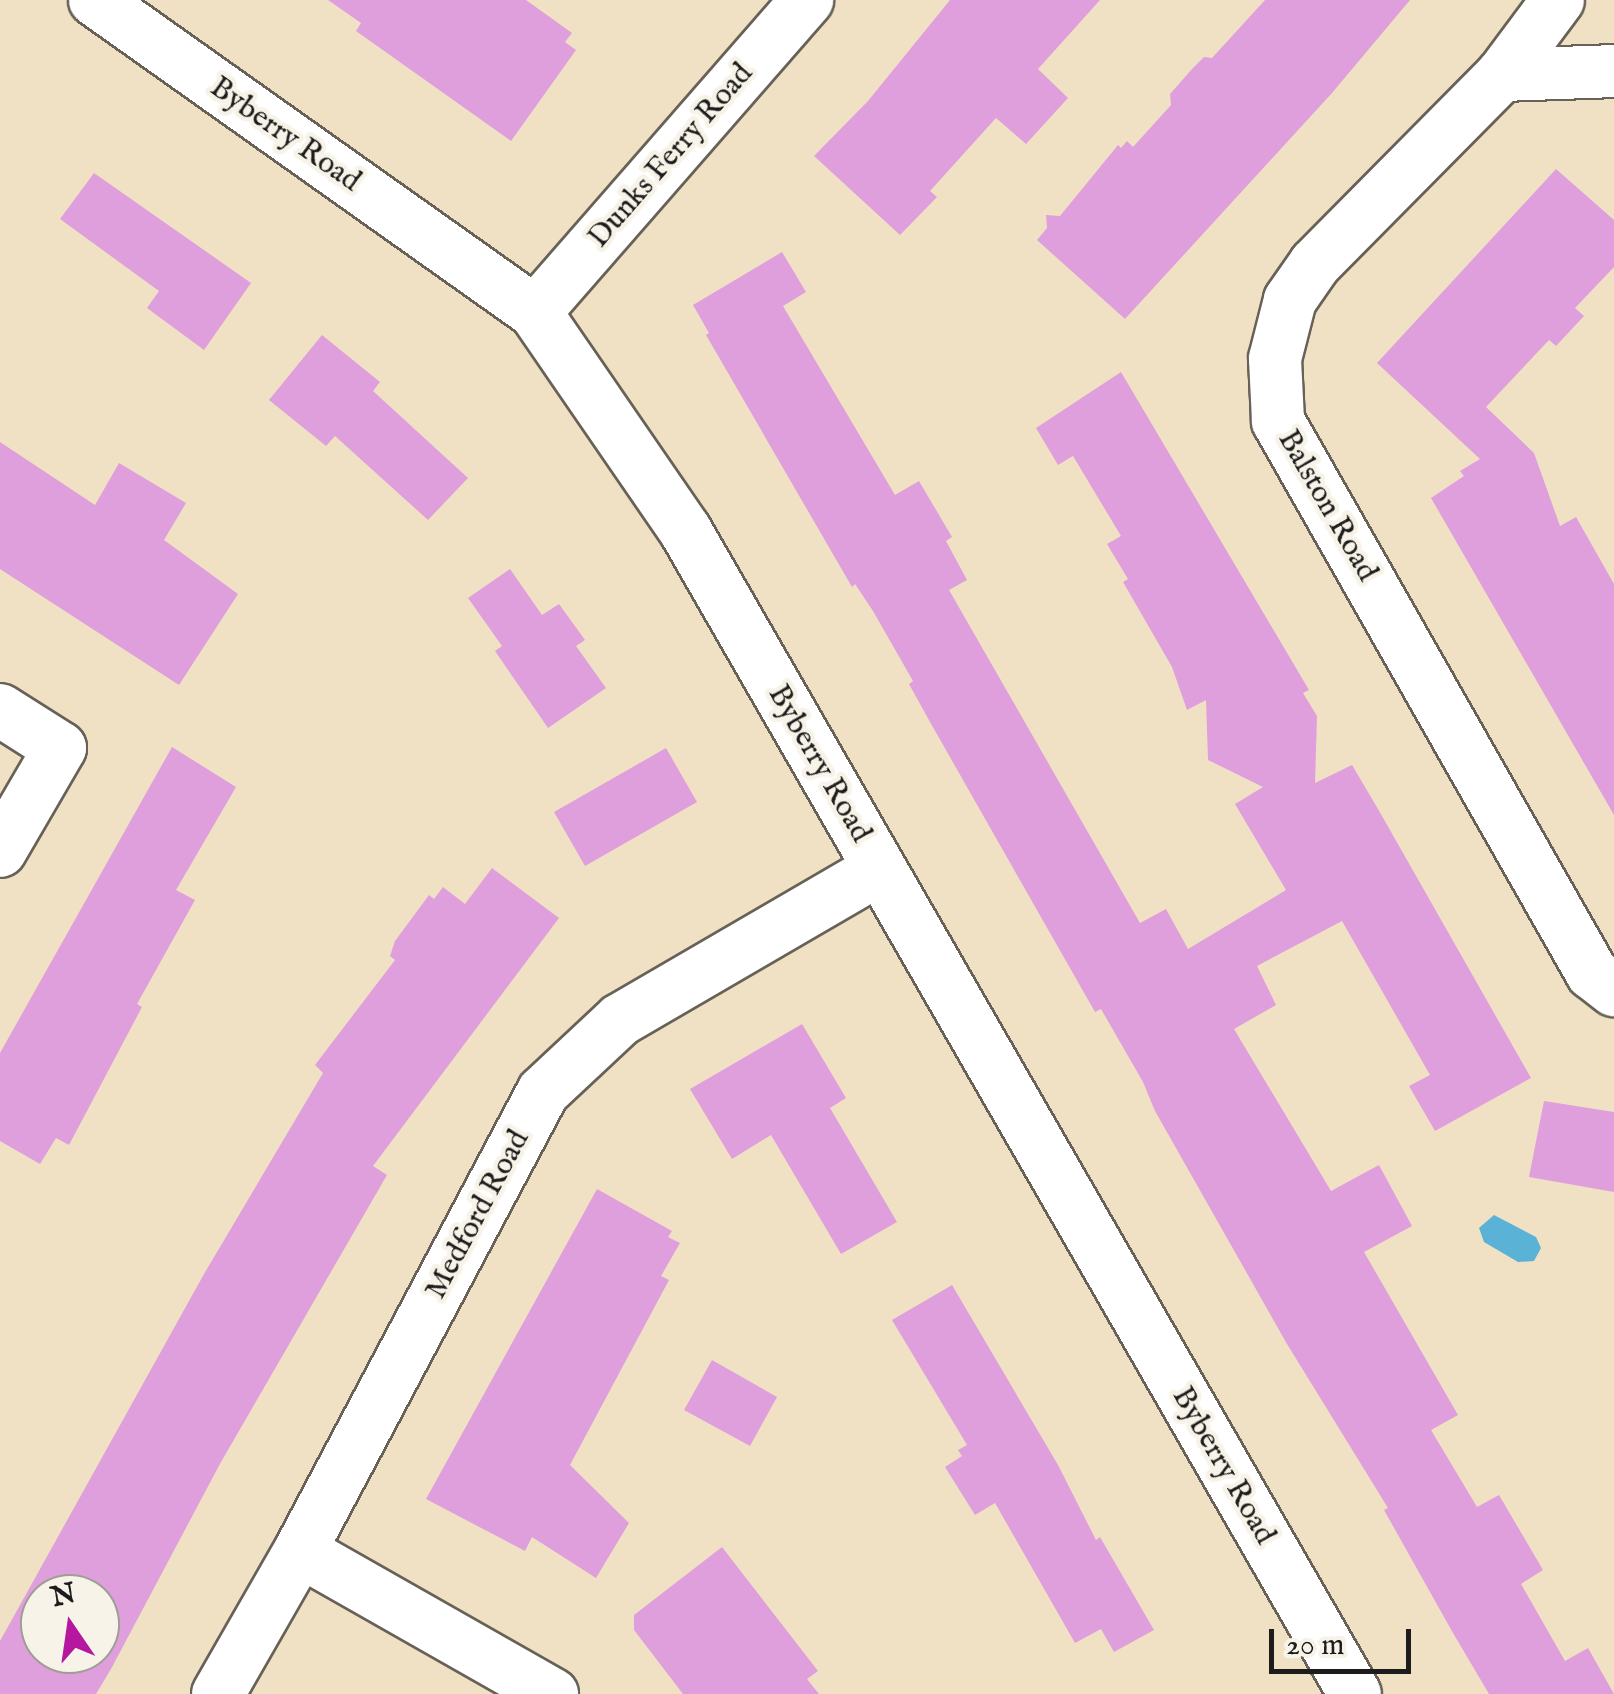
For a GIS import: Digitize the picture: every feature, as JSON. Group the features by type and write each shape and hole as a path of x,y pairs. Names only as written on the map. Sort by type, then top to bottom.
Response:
{"street":[{"name":"Byberry Road","path":"95,0 535,312 685,530 1355,1694"},
{"name":"Dunks Ferry Road","path":"535,312 807,0"},
{"name":"Balston Road","path":"1558,0 1502,74 1316,264 1290,300 1275,359 1278,421 1592,973 1614,990"},
{"path":"1502,74 1614,71"},
{"path":"0,710 60,748 0,852"},
{"name":"Medford Road","path":"218,1694 300,1551 543,1092 620,1020 879,869"},
{"path":"300,1551 552,1694"}],"water":[{"path":"1494,1215 1536,1237 1541,1248 1534,1261 1518,1262 1484,1242 1479,1228"}],"building":[{"path":"328,0 526,0 572,33 565,42 576,50 511,141 356,31 361,23"},
{"path":"950,0 1100,0 1038,69 1068,98 1026,144 996,118 930,191 937,197 900,235 814,156 868,101"},
{"path":"1265,0 1410,0 1332,93 1125,319 1037,240 1047,228 1046,215 1060,216 1118,145 1121,148 1127,141 1133,147 1171,105 1170,94 1192,69 1204,57 1212,58"},
{"path":"1556,169 1614,220 1614,267 1575,308 1584,316 1556,346 1549,340 1486,407 1534,453 1560,526 1576,517 1614,584 1614,815 1431,498 1464,476 1460,471 1480,459 1377,363"},
{"path":"94,173 251,283 204,350 147,308 159,291 60,219"},
{"path":"782,252 806,292 783,306 895,495 919,481 952,537 946,541 967,580 949,590 1140,923 1166,909 1188,949 1286,890 1235,804 1263,787 1208,760 1206,700 1187,710 1172,667 1123,582 1128,579 1107,544 1121,536 1073,456 1058,465 1036,428 1121,372 1309,690 1303,693 1317,716 1315,783 1352,765 1378,809 1531,1078 1435,1131 1409,1086 1430,1075 1342,921 1257,966 1276,1005 1234,1029 1331,1191 1379,1165 1412,1226 1364,1252 1458,1415 1431,1430 1477,1507 1499,1495 1543,1570 1521,1584 1565,1661 1588,1648 1614,1694 1489,1694 1453,1633 1384,1510 1388,1508 1287,1344 1155,1111 1143,1082 1101,1009 1095,1012 930,722 909,684 913,681 873,611 855,584 852,587 706,335 709,333 693,305"},
{"path":"322,335 380,382 373,391 468,478 428,520 335,436 326,446 269,400"},
{"path":"0,442 95,505 119,463 186,503 164,540 238,594 179,685 0,569"},
{"path":"510,569 542,615 559,604 585,640 576,646 606,688 548,728 495,651 502,646 468,598"},
{"path":"172,747 236,787 176,890 195,900 137,1004 142,1007 69,1145 56,1138 40,1164 0,1141 0,1053"},
{"path":"666,748 697,802 585,866 554,812"},
{"path":"492,868 559,918 373,1166 387,1175 221,1462 120,1652 120,1574 37,1574 204,1274 323,1073 315,1065 395,960 390,956 395,941 429,895 434,899 443,887 465,904"},
{"path":"802,1024 846,1098 830,1108 897,1222 841,1254 771,1135 732,1159 690,1089"},
{"path":"1544,1101 1614,1112 1614,1192 1529,1177"},
{"path":"597,1189 672,1231 668,1237 680,1243 661,1276 669,1280 570,1465 629,1523 596,1578 532,1537 525,1551 426,1499"},
{"path":"952,1285 1058,1465 1096,1540 1100,1537 1154,1630 1114,1652 1101,1629 1075,1643 995,1503 975,1515 945,1467 962,1456 958,1450 967,1445 892,1320"},
{"path":"712,1360 777,1397 750,1446 684,1410"},
{"path":"722,1547 818,1671 807,1679 819,1694 683,1694 634,1630 634,1615"},
{"path":"20,1605 20,1674 108,1674 96,1694 0,1694 0,1641"}]}
